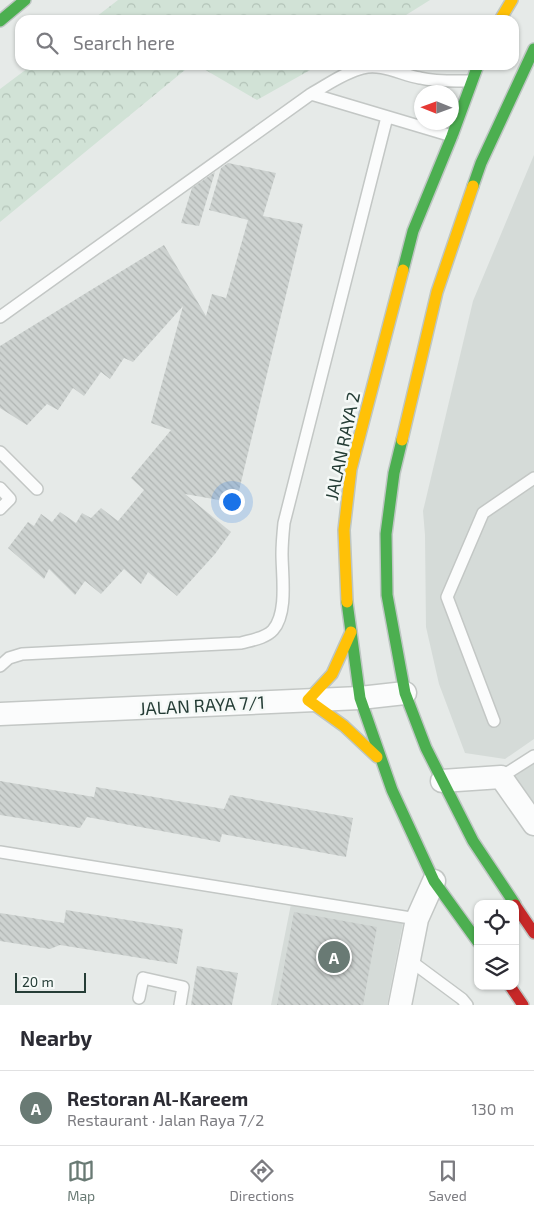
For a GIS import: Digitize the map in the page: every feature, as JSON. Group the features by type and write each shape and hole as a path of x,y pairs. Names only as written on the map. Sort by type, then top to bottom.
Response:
{"main road":[{"path":"0,21 25,0"},
{"path":"503,15 512,0"},
{"path":"512,900 473,841 426,748 405,693 387,595 386,534 394,473 437,292 481,163 534,49"},
{"name":"JALAN RAYA 2","path":"474,936 434,881 392,790 360,698 347,605 344,530 351,469 413,231 452,136 476,70"},
{"path":"351,631 332,674 308,700 334,717 360,738 383,764"},
{"path":"519,910 534,933"},
{"path":"513,990 523,1005"}],"street":[{"name":"JALAN RAYA 7/1","path":"0,714 360,698 405,693"},
{"path":"442,781 501,777 534,824"},
{"path":"400,1005 417,919 434,881"}],"lane":[{"path":"0,317 311,94 357,70"},
{"path":"390,70 422,79 472,81"},
{"path":"311,94 452,136"},
{"path":"0,666 9,658 22,654 241,643 258,639 273,630 280,617 282,599 284,523 387,117"},
{"path":"0,452 37,489"},
{"path":"494,721 447,597 483,513 534,478"},
{"path":"0,488 10,499 0,509"},
{"path":"501,777 534,756"},
{"path":"0,852 417,919"},
{"path":"408,959 463,1003"},
{"path":"139,998 143,978 183,987 180,1005"}],"shaded area":[{"path":"534,155 534,739 505,759 465,753 439,684 426,627 423,511 473,301"},
{"path":"534,763 534,806 514,777"},
{"path":"291,904 403,923 387,1005 271,1005"}],"green space":[{"path":"118,0 430,0 406,15 98,15"},
{"path":"25,70 185,70 0,222 0,89"},
{"path":"206,70 310,70 257,100"}],"building":[{"path":"228,163 276,173 263,216 303,224 236,503 185,494 231,532 215,554 177,596 148,572 141,584 124,569 101,594 85,581 75,595 49,569 44,579 8,548 28,522 34,526 41,514 52,522 60,512 76,523 82,513 91,518 101,508 118,521 144,490 131,478 171,430 151,423 183,306 133,362 124,358 110,379 101,372 84,396 73,388 58,410 47,404 27,425 0,408 0,346 164,245 206,316 212,294 226,298 248,220 209,210 221,168"},
{"path":"215,172 199,226 181,223 192,188"},
{"path":"0,781 94,797 96,787 224,809 230,795 353,818 346,857 222,834 220,842 87,817 80,828 0,815"},
{"path":"66,910 183,929 177,964 60,945 50,949 0,941 0,913 64,923"},
{"path":"294,912 377,927 363,1005 277,1005"},
{"path":"197,966 238,973 232,1005 191,1005"}],"traffic: fast":[{"path":"0,21 25,0"},
{"path":"473,186 481,163 534,49"},
{"path":"403,270 413,231 452,136 476,70"},
{"path":"402,440 394,473 386,534 387,595 405,693 426,748 473,841 512,900"},
{"path":"347,602 360,698 392,790 434,881 474,936"}],"traffic: slow":[{"path":"503,15 512,0"},
{"path":"402,440 437,292 473,186"},
{"path":"347,602 344,530 351,469 403,270"},
{"path":"351,632 332,674 308,700 344,726 377,757"}],"traffic: jam":[{"path":"519,911 534,933"},
{"path":"513,990 523,1005"}],"place":[{"name":"Restoran Al-Kareem","path":"334,957"}]}
